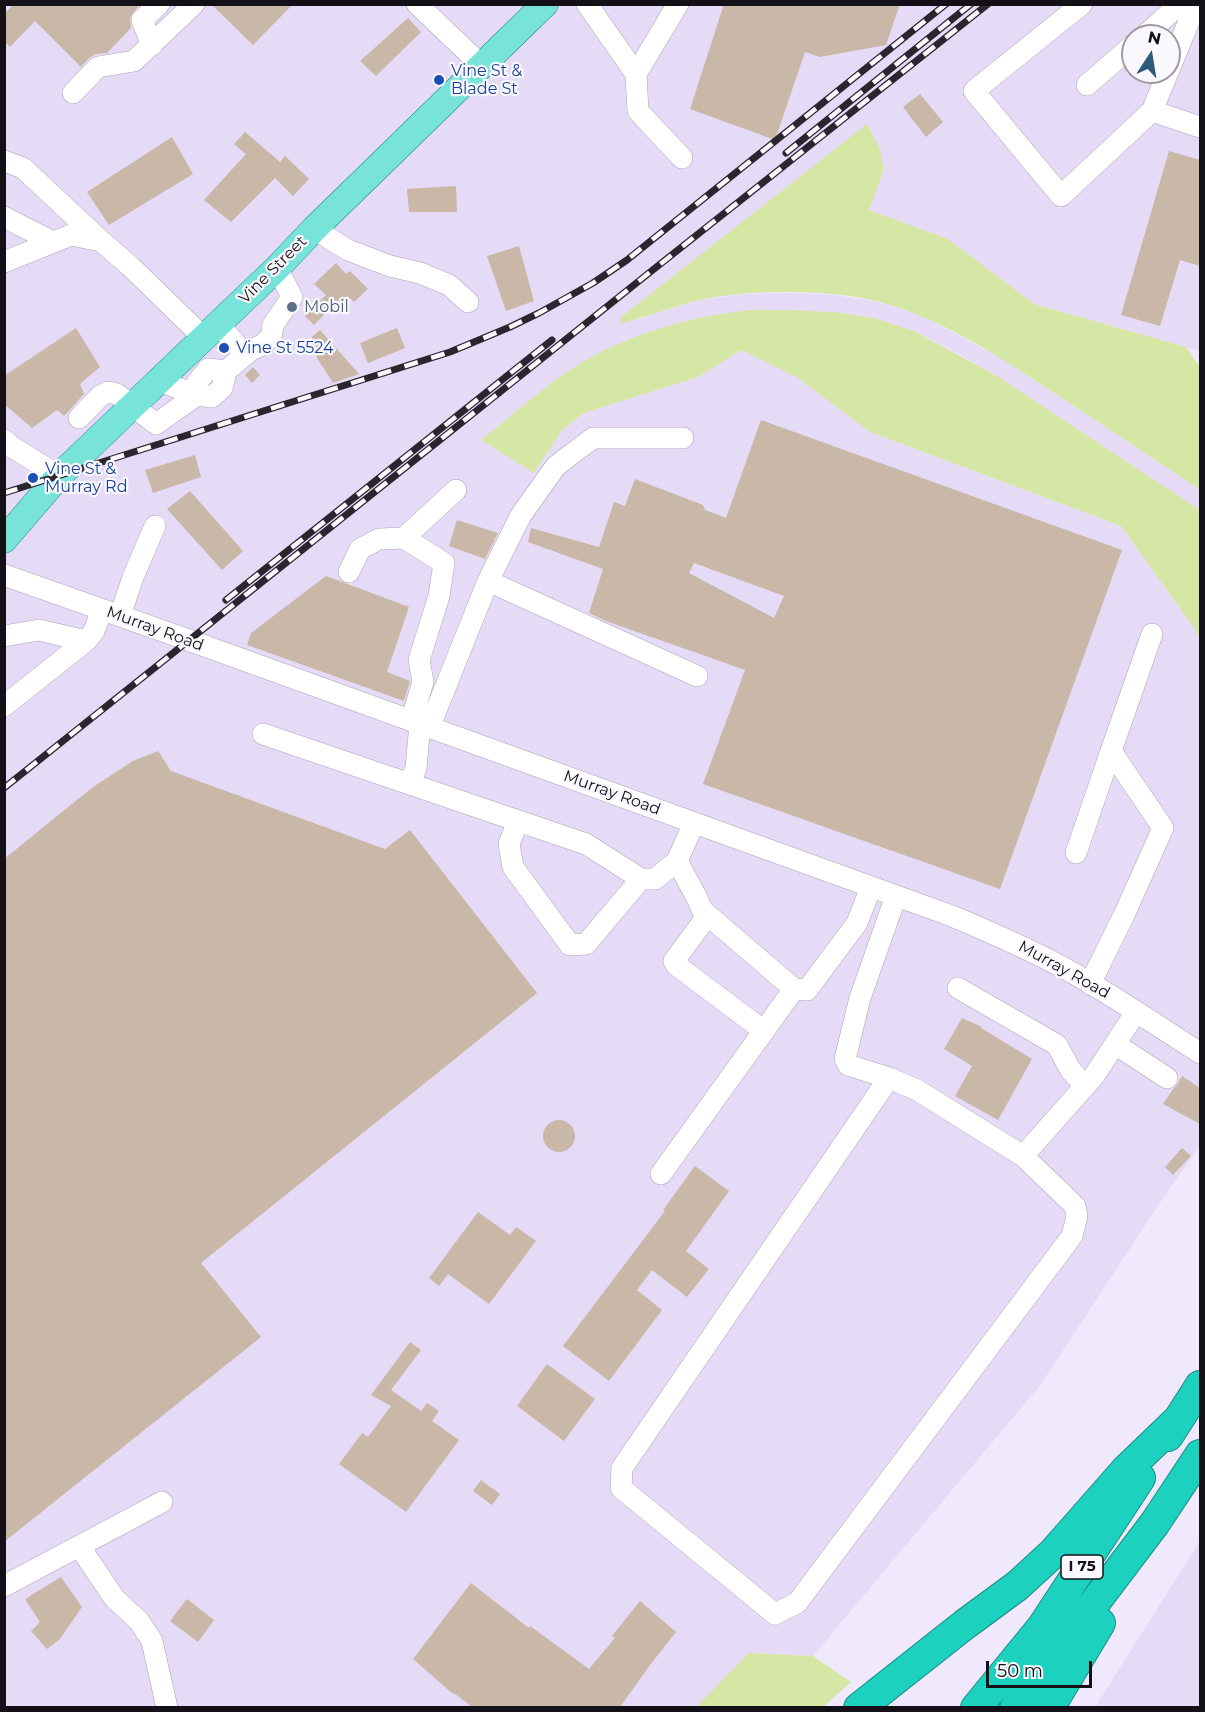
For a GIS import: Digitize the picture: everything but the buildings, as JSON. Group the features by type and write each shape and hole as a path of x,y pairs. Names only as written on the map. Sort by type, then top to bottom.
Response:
{"highway":[{"name":"I 75","path":"976,1707 1043,1626 1200,1386"},
{"path":"859,1707 1017,1586 1053,1553 1126,1470 1178,1420"},
{"name":"I 75","path":"1015,1707 1155,1523 1200,1455"},
{"path":"1049,1707 1087,1647 1155,1523"}],"main road":[{"name":"Vine Street","path":"4,540 59,476 159,381 227,349 277,268 314,229 545,4"}],"street":[{"path":"152,45 142,20 159,4"},
{"path":"417,4 482,65"},
{"path":"587,4 636,74 638,111 682,158"},
{"path":"636,74 678,4"},
{"path":"1082,4 974,92 1061,196 1152,111 1163,84"},
{"path":"1162,24 1189,6"},
{"path":"1181,31 1189,6"},
{"path":"73,93 98,67 134,62 152,45 184,7"},
{"path":"1087,85 1121,55"},
{"path":"1152,111 1200,127"},
{"path":"4,161 23,168 101,241 227,349 262,345 271,337 273,324 292,297 277,268"},
{"path":"4,217 53,242"},
{"path":"314,229 348,250 390,266 420,273 449,285 468,302"},
{"path":"4,262 71,235 101,241"},
{"path":"159,381 197,395 212,397 222,388 227,349"},
{"path":"79,418 100,396 108,392 117,394 156,424 197,395"},
{"path":"420,724 521,515 556,466 593,438 683,438"},
{"path":"4,440 59,476"},
{"path":"404,538 456,490"},
{"path":"4,706 86,640 111,613 133,577 155,526"},
{"path":"349,572 360,549 379,539 404,538 444,563 439,596 418,660 423,682 416,768 410,784"},
{"name":"Murray Road","path":"4,575 952,916 1012,941 1090,984 1200,1053"},
{"path":"488,581 697,676"},
{"path":"4,636 39,630 86,640"},
{"path":"1076,853 1152,634"},
{"path":"263,734 586,844 641,879 655,879 677,861 694,823"},
{"path":"1090,984 1163,828 1111,751"},
{"path":"518,821 509,844 513,867 570,945 586,944 641,879"},
{"path":"677,861 702,910 794,989 807,990 814,981 857,923 872,887"},
{"path":"889,1078 622,1468 621,1488 775,1614 797,1603 1072,1236 1077,1216 1075,1206 1023,1156 917,1090 889,1078 848,1065 845,1059 860,998 896,896"},
{"path":"708,915 674,961 676,965 764,1030"},
{"path":"958,988 1057,1045 1070,1069 1084,1086"},
{"path":"662,1174 794,989"},
{"path":"1023,1156 1094,1076 1136,1012"},
{"path":"1115,1044 1167,1078"},
{"path":"4,1586 162,1502"},
{"path":"79,1546 115,1599 139,1621 152,1641 167,1707"}],"shaded area":[{"path":"5,5 1200,5 1200,351 1034,304 948,239 868,210 884,170 867,125 621,317 621,324 700,300 743,294 835,295 878,302 921,315 1006,361 1200,490 1200,510 997,376 953,351 914,331 874,318 834,312 745,311 704,317 627,340 593,356 553,382 481,440 534,473 562,430 584,413 698,377 741,350 798,378 870,432 1121,526 1194,628 1200,640 1200,1146 1159,1204 1041,1384 813,1656 749,1653 696,1707 5,1708"},
{"path":"1200,1541 1200,1707 1095,1707"}],"green space":[{"path":"867,124 880,149 884,170 869,210 948,239 1034,304 1186,347 1200,367 1200,490 974,342 928,319 880,302 815,293 741,294 699,300 621,324 621,317"},
{"path":"749,310 834,312 874,318 914,331 997,376 1200,510 1200,640 1194,628 1121,526 870,432 798,378 741,350 698,377 584,413 562,430 534,473 481,440 580,363 630,339 667,326 724,313"},
{"path":"749,1653 813,1656 851,1682 823,1707 696,1707"}],"railway":[{"path":"4,493 450,352 539,313 593,283 627,260 946,4"},
{"path":"786,153 971,4"},
{"path":"4,788 988,4"},
{"path":"226,600 552,340"}],"place":[{"name":"Vine St & Blade St","path":"439,80"},
{"name":"Mobil","path":"292,307"},
{"name":"Vine St 5524","path":"224,348"},
{"name":"Vine St & Murray Rd","path":"33,478"}]}
